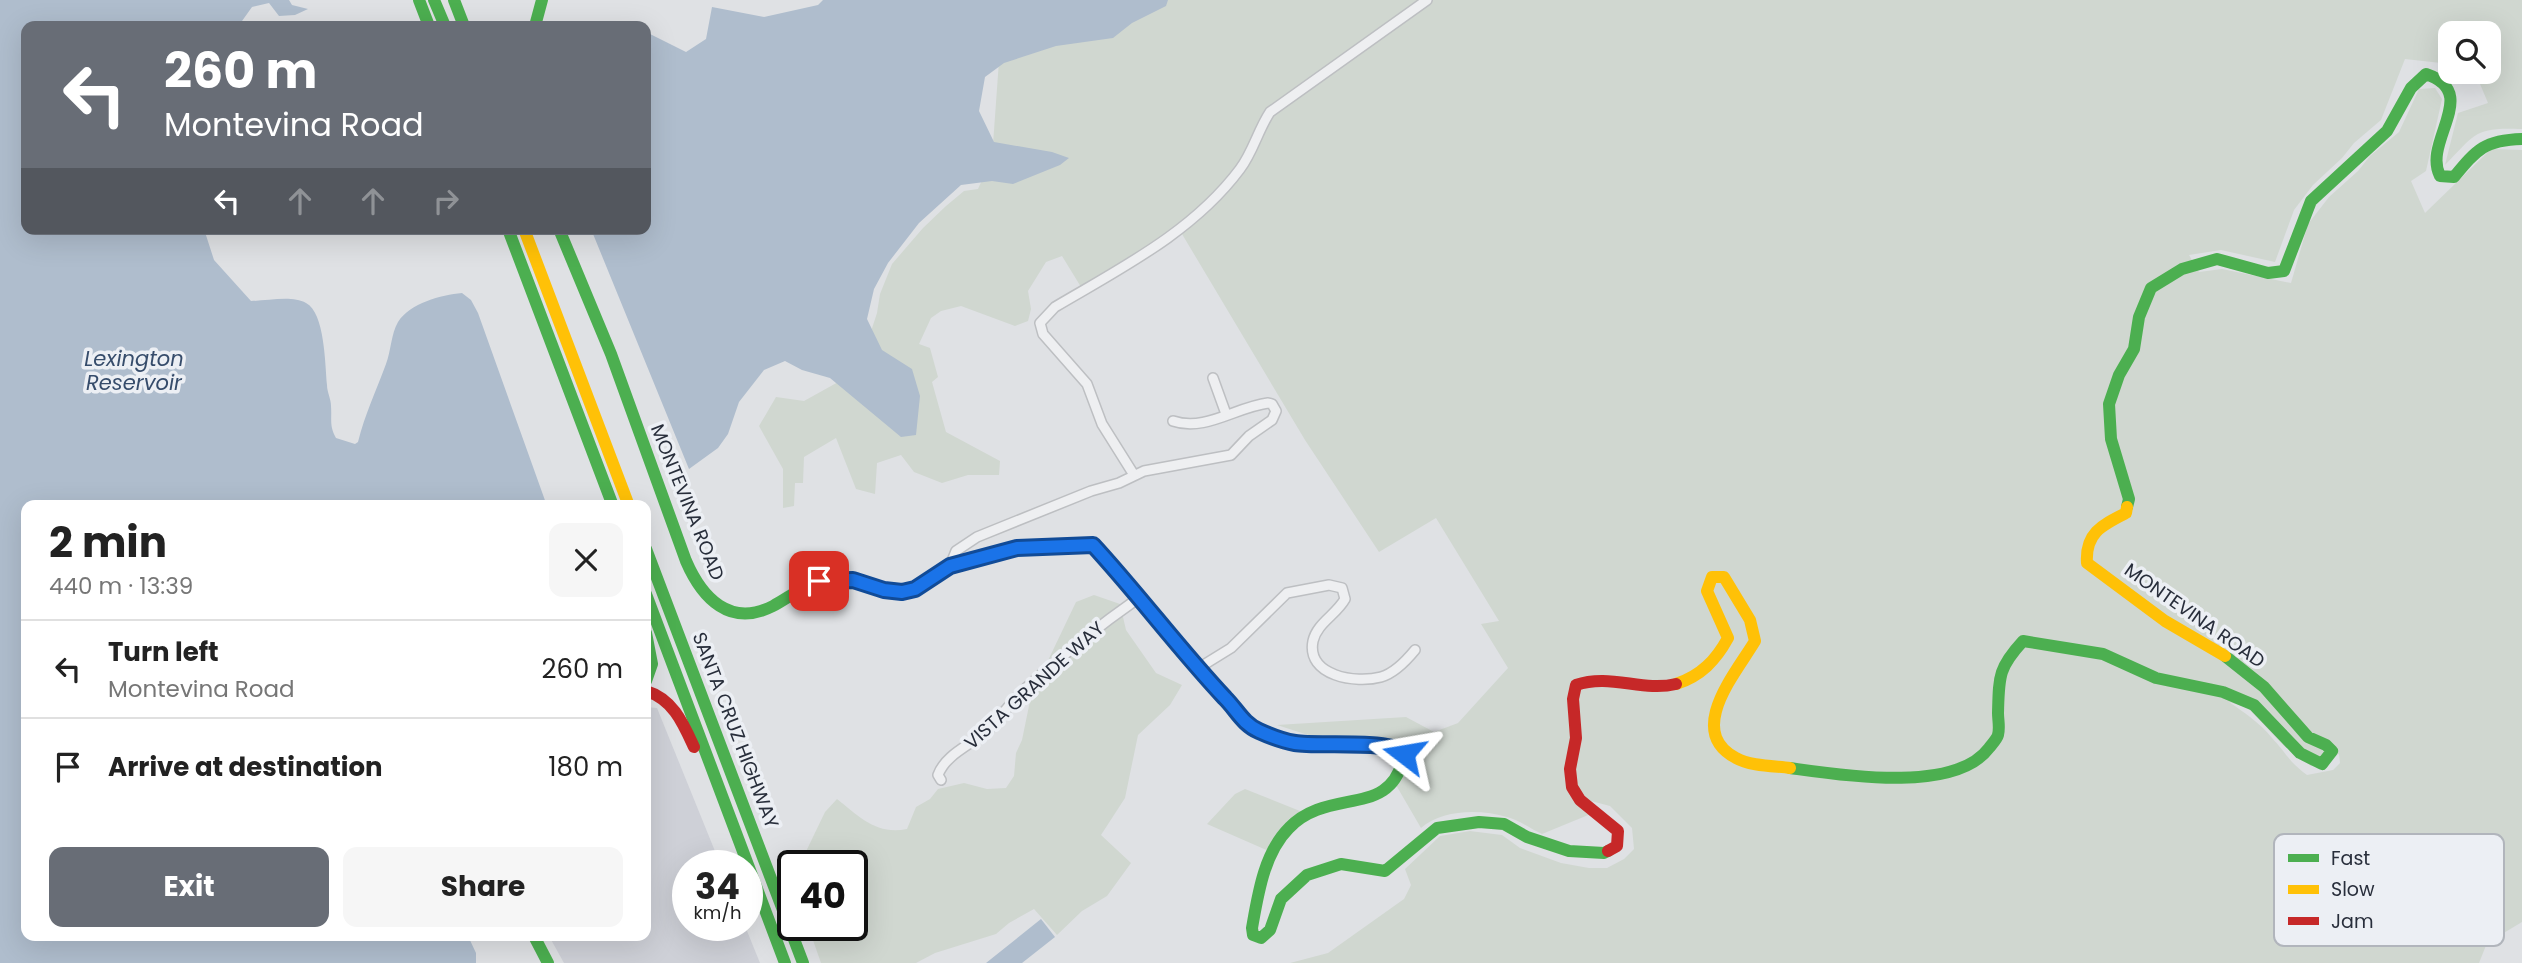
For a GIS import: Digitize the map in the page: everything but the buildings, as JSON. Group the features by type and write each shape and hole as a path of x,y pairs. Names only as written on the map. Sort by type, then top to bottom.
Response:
{"main road":[{"path":"419,0 427,21"},
{"path":"434,0 443,21"},
{"path":"454,0 462,21"},
{"path":"536,21 542,0"},
{"name":"MONTEVINA ROAD","path":"561,235 651,460 696,584 709,599 727,610 755,615 819,581 853,580 884,590 902,592 915,589 950,566 1017,548 1093,545 1244,721 1262,732 1294,743 1384,746 1401,750 1404,754 1399,772 1384,794 1364,802 1328,804 1298,821 1283,834 1271,855 1252,924 1253,935 1261,938 1269,932 1285,894 1305,875 1334,866 1354,864 1369,870 1385,871 1437,828 1479,822 1504,824 1527,837 1569,850 1604,853 1617,846 1618,831 1609,819 1583,802 1571,786 1576,736 1572,695 1576,685 1592,678 1643,686 1670,686 1691,680 1703,671 1721,654 1728,638 1707,591 1712,577 1724,577 1751,620 1755,641 1714,710 1713,729 1718,745 1737,759 1864,778 1909,778 1956,769 1981,759 1998,736 1999,675 2010,654 2023,641 2103,654 2156,678 2223,692 2254,705 2300,753 2322,764 2332,751 2326,745 2308,737 2264,687 2235,662 2165,621 2087,563 2085,547 2091,534 2126,513 2129,499 2111,439 2109,404 2119,375 2134,349 2139,317 2151,288 2182,270 2217,259 2267,273 2284,271 2292,257 2310,202 2347,165 2388,131 2406,92 2426,74 2437,75 2447,84 2451,108 2436,165 2440,176 2454,177 2478,146 2498,139 2522,139"},
{"path":"510,235 609,500"},
{"path":"526,235 627,500"},
{"name":"SANTA CRUZ HIGHWAY","path":"651,562 803,963"},
{"name":"SANTA CRUZ HIGHWAY","path":"651,607 785,963"},
{"path":"651,692 659,694 672,707 732,822"},
{"path":"537,941 548,963"}],"street":[{"path":"1134,475 1102,424 1087,384 1043,334 1040,323 1055,307 1175,235 1240,169 1251,151 1258,130 1270,112 1427,0"},
{"path":"1213,378 1226,414"},
{"path":"950,566 956,551 977,537 1134,475 1231,455 1249,436 1272,420 1276,411 1272,404 1268,403 1203,423 1183,424 1173,421"},
{"path":"1197,669 1231,648 1287,593 1329,585 1342,588 1345,599 1338,611 1316,630 1312,649 1317,663 1333,674 1362,679 1381,677 1399,667 1415,650"},
{"name":"VISTA GRANDE WAY","path":"941,780 938,775 941,768 988,730 1023,690 1104,622 1140,597"}],"shaded area":[{"path":"1051,0 2522,0 2522,129 2494,129 2477,134 2445,165 2458,113 2488,103 2480,84 2501,84 2501,21 2438,21 2438,63 2405,59 2381,120 2313,185 2294,210 2275,262 2221,250 2189,255 2199,272 2222,269 2291,283 2308,224 2329,197 2358,171 2370,156 2399,132 2419,89 2435,88 2442,99 2426,171 2411,181 2425,213 2491,149 2522,150 2522,922 2504,933 2504,834 2274,834 2274,946 2486,946 2479,963 1290,963 1328,953 1404,899 1411,885 1405,869 1440,836 1470,831 1502,835 1520,848 1561,863 1607,868 1624,859 1634,849 1632,828 1610,806 1591,801 1598,811 1542,834 1511,818 1474,812 1440,817 1421,828 1396,785 1414,757 1407,741 1333,743 1277,725 1406,717 1434,732 1458,723 1508,668 1481,624 1499,621 1436,518 1379,552 1305,440 1182,234 1081,287 1062,256 1046,262 1028,291 1031,309 1028,321 1015,326 961,306 941,311 931,318 919,344 930,348 938,377 932,382 946,432 1000,461 999,475 968,475 942,483 914,472 901,455 877,463 875,494 856,489 836,438 804,457 803,483 795,483 794,506 783,508 783,469 759,426 776,397 804,401 858,371 877,313 880,294 892,264 946,206 964,191 978,189 992,158 1000,47","holes":["2229,702 2248,708 2284,746 2311,766 2339,754 2340,763 2333,770 2307,775 2262,728"]},
{"path":"1094,595 1120,604 1126,630 1156,673 1182,685 1170,705 1138,735 1125,798 1101,835 1131,863 1107,896 1082,911 1057,935 1034,909 996,934 935,953 916,963 821,963 813,941 868,941 868,850 807,850 825,812 837,799 877,827 907,829 916,807 930,799 938,789 964,783 987,789 1006,788 1014,776 1016,753 1022,740 1031,696 1076,602"},
{"path":"651,707 657,708 715,850 672,850 672,941 751,941 760,963 564,963 552,941 651,941"},
{"path":"1245,789 1310,815 1271,852 1207,824 1235,794"}],"water":[{"name":"Lexington Reservoir","path":"0,0 289,0 292,5 308,9 295,15 279,16 269,3 252,7 242,21 21,21 21,235 206,235 214,260 251,301 294,299 306,303 312,309 323,340 332,430 336,438 355,444 386,364 398,322 418,305 462,293 471,300 478,313 545,500 21,500 21,941 470,941 476,953 476,963 0,963"},
{"path":"823,0 1168,0 1166,6 1132,23 1113,38 1056,46 1004,63 985,77 979,111 994,142 1052,152 1069,158 1060,165 1013,184 992,181 961,185 919,223 888,263 874,289 867,319 882,350 912,369 920,396 916,435 901,437 830,378 802,370 785,361 764,370 739,402 728,434 718,448 689,469 593,235 651,235 651,34 686,52 706,39 712,7 764,17 818,5"},
{"path":"1041,919 1055,937 1022,963 986,963"}],"traffic: fast":[{"path":"419,0 427,21"},
{"path":"434,0 443,21"},
{"path":"454,0 462,21"},
{"path":"536,21 542,0"},
{"path":"2127,507 2129,499 2111,439 2109,404 2119,375 2134,349 2139,317 2151,288 2182,269 2217,259 2268,273 2284,271 2311,201 2387,131 2411,88 2426,74 2442,82 2449,93 2450,105 2438,148 2440,176 2454,177 2469,159 2490,144 2522,139"},
{"path":"510,235 611,500"},
{"path":"561,235 611,354 686,561 700,587 709,597 719,606 744,613 758,612 773,606 805,587 826,580 844,580 881,590 900,591"},
{"path":"651,562 803,963"},
{"path":"651,607 785,963"},
{"path":"1157,619 1253,728 1295,743 1370,745 1397,749 1404,754 1398,774 1387,788 1373,795 1305,815 1280,838 1263,875 1252,928 1253,935 1261,938 1270,930 1281,899 1307,875 1341,864 1385,871 1437,828 1479,822 1504,824 1527,837 1569,851 1608,851"},
{"path":"1790,768 1896,778 1951,772 1973,762 1997,737 1999,690 2004,666 2023,641 2103,654 2156,678 2223,692 2254,705 2300,753 2322,764 2332,751 2326,745 2308,737 2264,687 2225,656"},
{"path":"651,659 651,667"},
{"path":"537,941 548,963"}],"traffic: slow":[{"path":"526,235 627,500"},
{"path":"2127,507 2126,513 2103,526 2092,537 2087,563 2165,621 2225,656"},
{"path":"900,591 918,586 959,563 983,555 1030,548 1093,545 1157,619"},
{"path":"1676,684 1693,677 1707,666 1728,638 1707,591 1712,577 1724,577 1750,620 1755,641 1719,701 1715,733 1721,747 1742,761 1790,768"}],"traffic: jam":[{"path":"1608,851 1617,846 1618,831 1580,800 1572,787 1570,769 1576,738 1573,699 1576,685 1601,681 1651,686 1676,684"},
{"path":"651,693 670,706 694,747"}],"route":[{"path":"819,581 836,578 853,580 884,590 902,592 915,589 950,566 1017,548 1093,545 1140,597 1197,669 1253,728 1294,743 1394,747 1404,754"}]}
